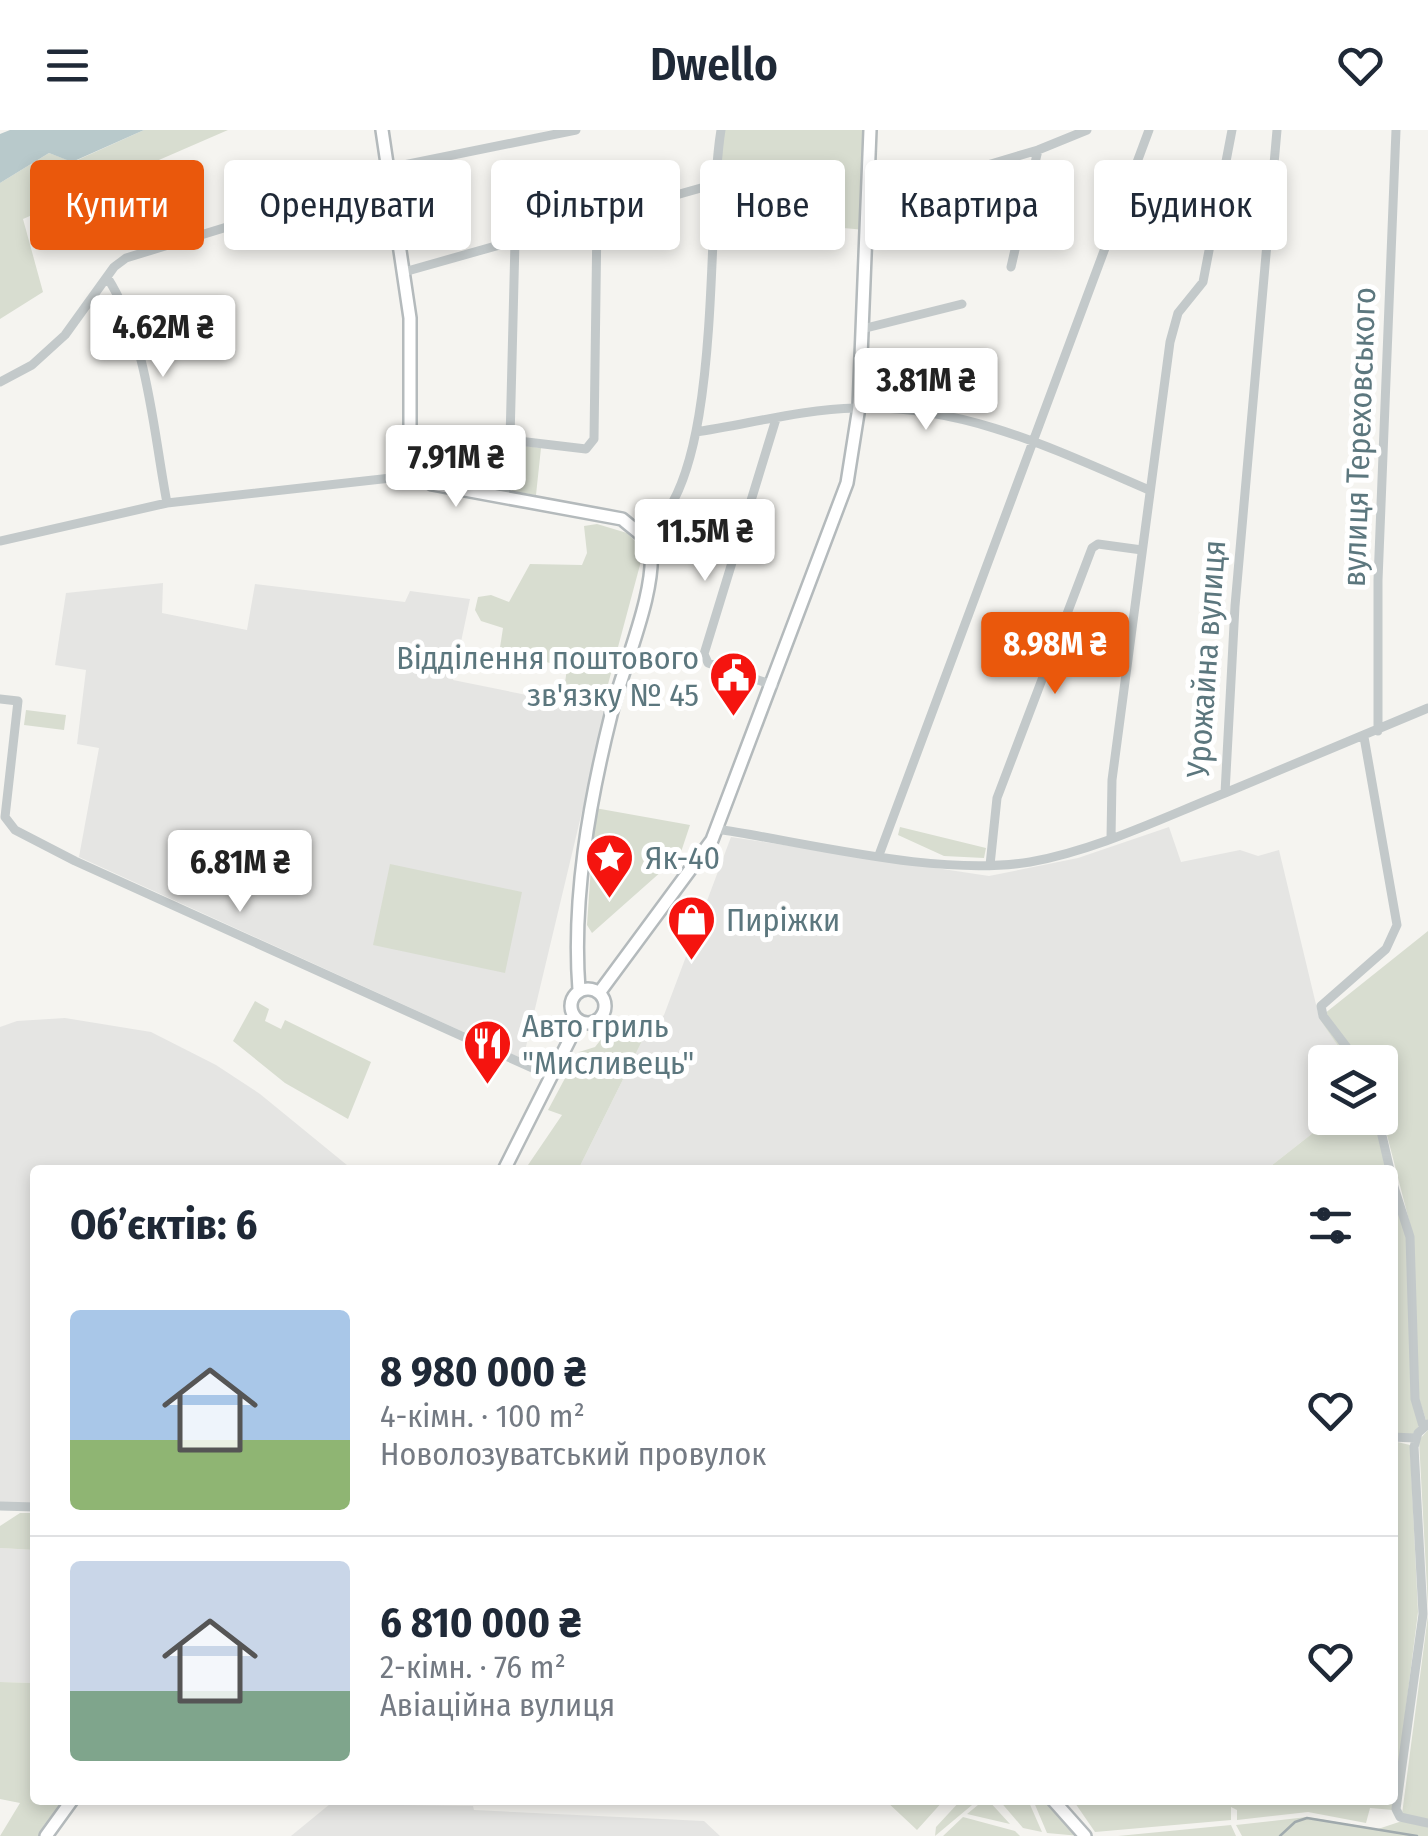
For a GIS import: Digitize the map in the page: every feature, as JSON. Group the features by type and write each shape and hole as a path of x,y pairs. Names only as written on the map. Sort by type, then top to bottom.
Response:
{"main road":[{"path":"382,130 388,160"},
{"path":"869,160 870,130"},
{"path":"401,250 410,331 410,454 418,475 432,484 622,519 646,534 652,550 590,806 576,957 579,990 571,1005 580,1021"},
{"path":"599,992 692,872 717,829 847,483 859,407 865,250"},
{"path":"579,990 599,992"},
{"path":"580,1021 596,1022 603,1016 604,1000 599,992"},
{"path":"506,1165 580,1021"},
{"path":"46,1836 68,1805"},
{"path":"1058,1805 1086,1836"}],"street":[{"path":"428,160 576,130"},
{"path":"718,160 721,130"},
{"path":"1004,160 1088,130"},
{"path":"879,854 1150,130"},
{"path":"1111,838 1109,800 1172,328 1182,307 1203,282 1232,130"},
{"name":"Урожайна вулиця","path":"717,829 879,854 990,865 1031,862 1111,838 1225,792 1236,586 1277,130"},
{"name":"вулиця Тереховського","path":"1378,730 1378,564 1396,130"},
{"path":"1012,267 1038,150"},
{"path":"0,382 48,352 126,258 224,228"},
{"path":"404,272 491,248"},
{"path":"504,498 510,440 515,250"},
{"path":"510,440 586,450 592,446 596,250"},
{"path":"646,534 666,516 696,432 704,395 712,250"},
{"path":"107,277 122,301 132,334 167,503"},
{"path":"862,329 962,304"},
{"path":"696,432 859,407 965,417 1033,440 1149,490"},
{"path":"773,685 708,663 704,654 776,419"},
{"path":"0,541 167,503 418,475"},
{"path":"990,865 997,798 1092,548 1098,544 1142,550"},
{"path":"0,699 18,701 5,817 15,830 550,1076"},
{"path":"1225,792 1428,708"},
{"path":"1345,1045 1320,1006 1386,949 1395,935 1397,914 1364,737"},
{"path":"1382,1135 1389,1165"},
{"path":"1398,1199 1410,1236 1415,1398 1426,1425 1415,1438 1422,1614 1398,1794"},
{"path":"1398,1437 1415,1438"},
{"path":"0,1506 30,1507"},
{"path":"1397,1805 1400,1817 1428,1822"}],"shaded area":[{"path":"10,130 144,130 76,160 49,153 30,160 30,165 0,183 0,134"},
{"path":"144,130 228,130 159,160 77,160"},
{"path":"721,130 870,130 868,160 865,160 865,230 845,228 845,160 718,160"},
{"path":"49,153 68,160 38,160"},
{"path":"30,165 30,216 23,219 43,292 0,319 0,183"},
{"path":"518,445 541,448 536,495 512,491"},
{"path":"597,524 627,533 644,550 603,703 570,696 565,683 567,668 536,659 524,672 497,667 503,628 481,621 475,610 478,597 491,595 509,602 530,564 582,565 587,553 584,526"},
{"path":"163,583 162,613 247,630 255,584 405,602 410,591 470,599 453,680 606,711 523,1059 79,857 99,748 77,744 86,670 55,665 66,593"},
{"path":"26,710 66,715 64,730 24,725"},
{"path":"595,808 690,825 680,855 592,933 587,925"},
{"path":"900,827 986,848 984,858 944,856 898,835"},
{"path":"1169,827 1181,862 1240,850 1258,856 1279,850 1319,1017 1338,1045 1308,1045 1310,1135 1272,1165 580,1165 645,1035 664,1015 731,837 989,876 1078,858"},
{"path":"390,864 522,892 505,973 373,945"},
{"path":"1428,931 1428,1420 1419,1399 1413,1236 1398,1165 1395,1165 1387,1135 1398,1135 1398,1045 1337,1045 1319,1018"},
{"path":"255,1001 269,1009 265,1021 281,1029 285,1020 371,1062 348,1119 285,1083 233,1041"},
{"path":"65,1018 151,1032 216,1065 260,1094 347,1165 30,1165 30,1504 0,1502 0,1027 17,1021"},
{"path":"607,1032 645,1035 580,1165 528,1165 562,1115 548,1110 579,1052 595,1047"},
{"path":"1310,1135 1379,1135 1387,1165 1272,1165"},
{"path":"1398,1213 1407,1236 1419,1426 1412,1435 1398,1435"},
{"path":"1428,1430 1428,1607 1419,1440"},
{"path":"1398,1442 1410,1445 1418,1612 1398,1770"},
{"path":"20,1513 30,1513 30,1550 0,1548 0,1526"},
{"path":"0,1548 30,1550 30,1683 0,1682"},
{"path":"1428,1615 1428,1821 1402,1814"},
{"path":"0,1682 30,1683 30,1805 68,1805 46,1836 0,1836 20,1803 0,1799"},
{"path":"329,1805 402,1805 704,1821 720,1836 291,1836"},
{"path":"890,1805 940,1805 917,1830"},
{"path":"956,1805 972,1805 935,1836 936,1827"},
{"path":"978,1805 993,1805 1010,1824 967,1814"},
{"path":"1003,1805 1030,1805 1042,1832 1023,1828"},
{"path":"1035,1805 1052,1805 1080,1836 1047,1833"},
{"path":"1076,1805 1394,1805 1393,1810 1370,1808 1366,1823 1308,1812 1237,1820 1237,1810 1231,1807 1231,1820 1095,1832"},
{"path":"963,1817 1015,1831 1020,1836 943,1836"},
{"path":"1307,1817 1378,1829 1402,1821 1428,1825 1428,1836 1242,1836 1236,1825"},
{"path":"1231,1825 1236,1836 1118,1836"}],"tram line":[{"path":"1280,1836 1295,1822 1307,1818 1417,1836"}],"place":[{"name":"Відділення поштового зв'язку № 45","path":"734,718"},
{"name":"Як-40","path":"610,900"},
{"name":"Пиріжки","path":"691,962"},
{"name":"Авто гриль \"Мисливець\"","path":"487,1086"}]}
